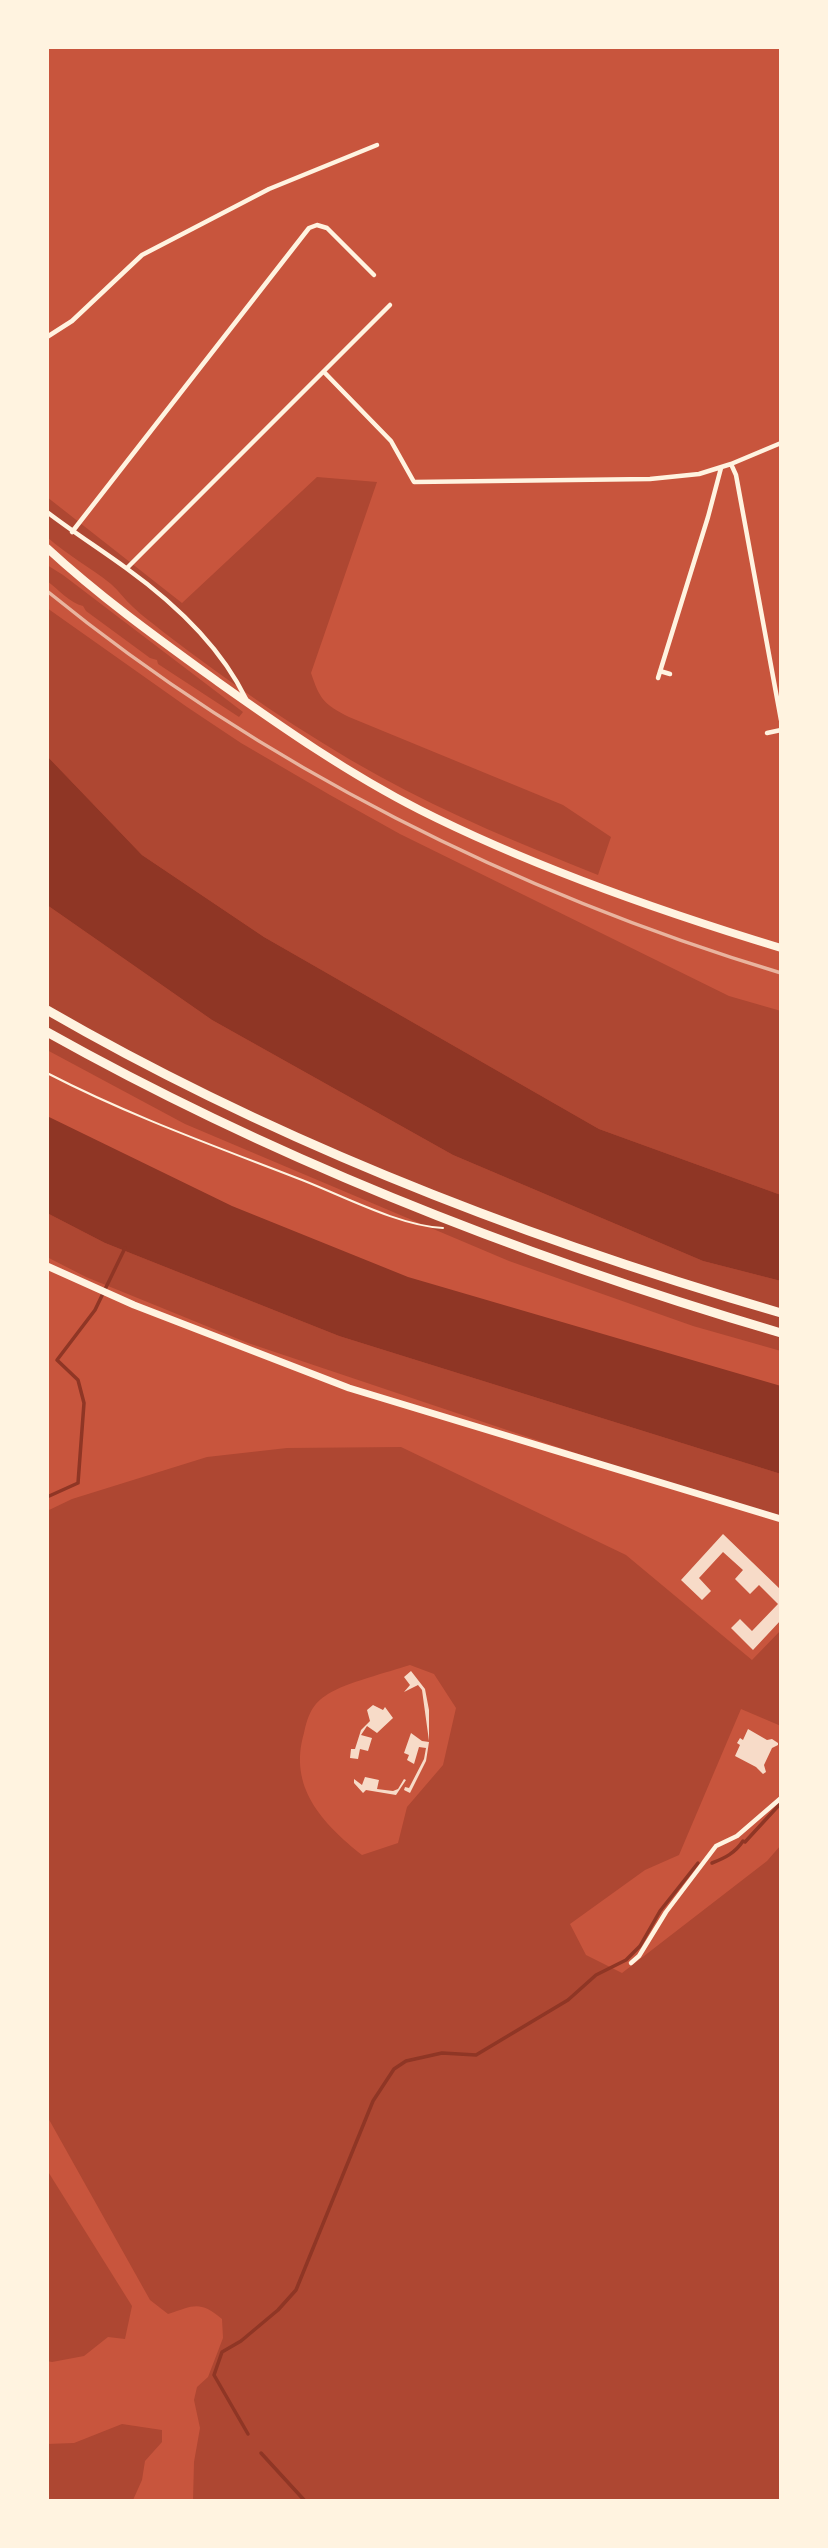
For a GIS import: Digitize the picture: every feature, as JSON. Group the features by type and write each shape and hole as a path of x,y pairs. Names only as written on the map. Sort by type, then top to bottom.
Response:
{"highway":[{"path":"47,1010 199,1091 437,1196 592,1254 781,1313"},
{"path":"47,1032 130,1077 254,1138 418,1210 589,1273 781,1333"}],"main road":[{"path":"47,548 133,618 248,703 374,784 466,832 609,889 781,948"},
{"path":"47,1266 134,1305 349,1388 781,1519"}],"street":[{"path":"47,337 72,321 142,255 269,189 376,145"},
{"path":"72,532 309,228 317,225 327,228 374,275"},
{"path":"127,568 390,305"},
{"path":"324,373 391,441 414,482 650,479 699,474 781,443"},
{"path":"731,464 736,475 781,720"},
{"path":"658,678 721,467"},
{"path":"47,512 127,568 173,607 236,678 248,703"},
{"path":"660,671 670,674"},
{"path":"767,733 781,730"},
{"path":"631,1963 639,1956 666,1912 716,1846 737,1836 781,1798"}],"path":[{"path":"47,1073 142,1116 342,1196 415,1224 445,1228"}],"shaded area":[{"path":"317,477 377,482 311,673 320,695 328,704 349,717 563,805 611,837 598,875 460,817 379,776 323,743 188,651 140,613 111,584 47,537 47,497 182,603"},
{"path":"47,565 243,712 239,717 158,664 157,660 150,658 86,611 83,606 69,599 47,581"},
{"path":"47,608 241,743 400,834 729,996 781,1011 781,1195 599,1129 264,937 142,855 47,756"},
{"path":"47,756 142,855 264,937 599,1129 781,1195 781,1281 703,1261 453,1155 212,1020 47,905"},
{"path":"47,905 212,1020 453,1155 703,1261 781,1281 781,1351 693,1326 509,1261 185,1124 47,1050"},
{"path":"47,1116 232,1206 408,1277 781,1386 781,1474 339,1336 105,1243 47,1213"},
{"path":"47,1213 105,1243 339,1336 781,1474 781,1522 248,1343 86,1277 47,1257"},
{"path":"401,1447 626,1555 752,1660 781,1630 781,1726 741,1709 679,1855 645,1870 570,1924 586,1955 622,1973 767,1861 781,1845 781,2501 193,2501 194,2462 200,2428 194,2400 197,2387 208,2377 223,2338 222,2319 208,2309 196,2306 168,2314 150,2300 47,2116 47,1511 72,1499 207,1457 287,1448","holes":["410,1665 434,1674 456,1708 443,1765 407,1807 398,1843 362,1855 322,1817 305,1787 300,1752 309,1715 323,1698 356,1682"]},
{"path":"47,2170 132,2306 125,2339 108,2337 84,2356 52,2362 47,2361"},
{"path":"122,2424 162,2430 162,2442 145,2461 142,2480 133,2500 47,2501 47,2444 74,2443"}],"building":[{"path":"723,1534 781,1590 781,1620 753,1650 731,1628 740,1619 752,1631 778,1604 759,1585 750,1594 735,1579 743,1570 723,1552 699,1578 711,1591 702,1600 681,1580"},
{"path":"411,1671 425,1689 429,1710 429,1741 422,1690 418,1685 404,1692 410,1685 404,1677"},
{"path":"373,1705 383,1710 385,1707 393,1718 377,1733 367,1726 361,1735 372,1738 368,1751 360,1749 358,1759 350,1758 351,1749 355,1749 361,1730 370,1721 367,1710"},
{"path":"748,1729 778,1743 772,1748 764,1765 766,1772 763,1774 756,1767 735,1756 740,1745 737,1743 740,1738 743,1740"},
{"path":"411,1733 422,1741 429,1742 426,1761 410,1793 404,1790 405,1787 409,1788 424,1759 426,1748 419,1747 414,1764 407,1760 409,1755 404,1753"},
{"path":"365,1777 379,1780 377,1789 393,1791 406,1780 396,1795 366,1790 363,1793 354,1783 354,1779 362,1785"}],"waterway":[{"path":"47,1497 78,1483 84,1403 78,1380 57,1360 95,1310 125,1248"},
{"path":"712,1863 737,1849 780,1804"},
{"path":"248,2434 214,2375 222,2352 241,2341 278,2310 296,2290 373,2101 394,2069 406,2061 442,2053 476,2055 568,2000 596,1975 626,1960 640,1946 660,1911 698,1863"},
{"path":"261,2453 305,2501"}],"railway":[{"path":"47,591 130,655 216,714 304,768 396,818 489,863 585,904 682,941 781,973"}]}
